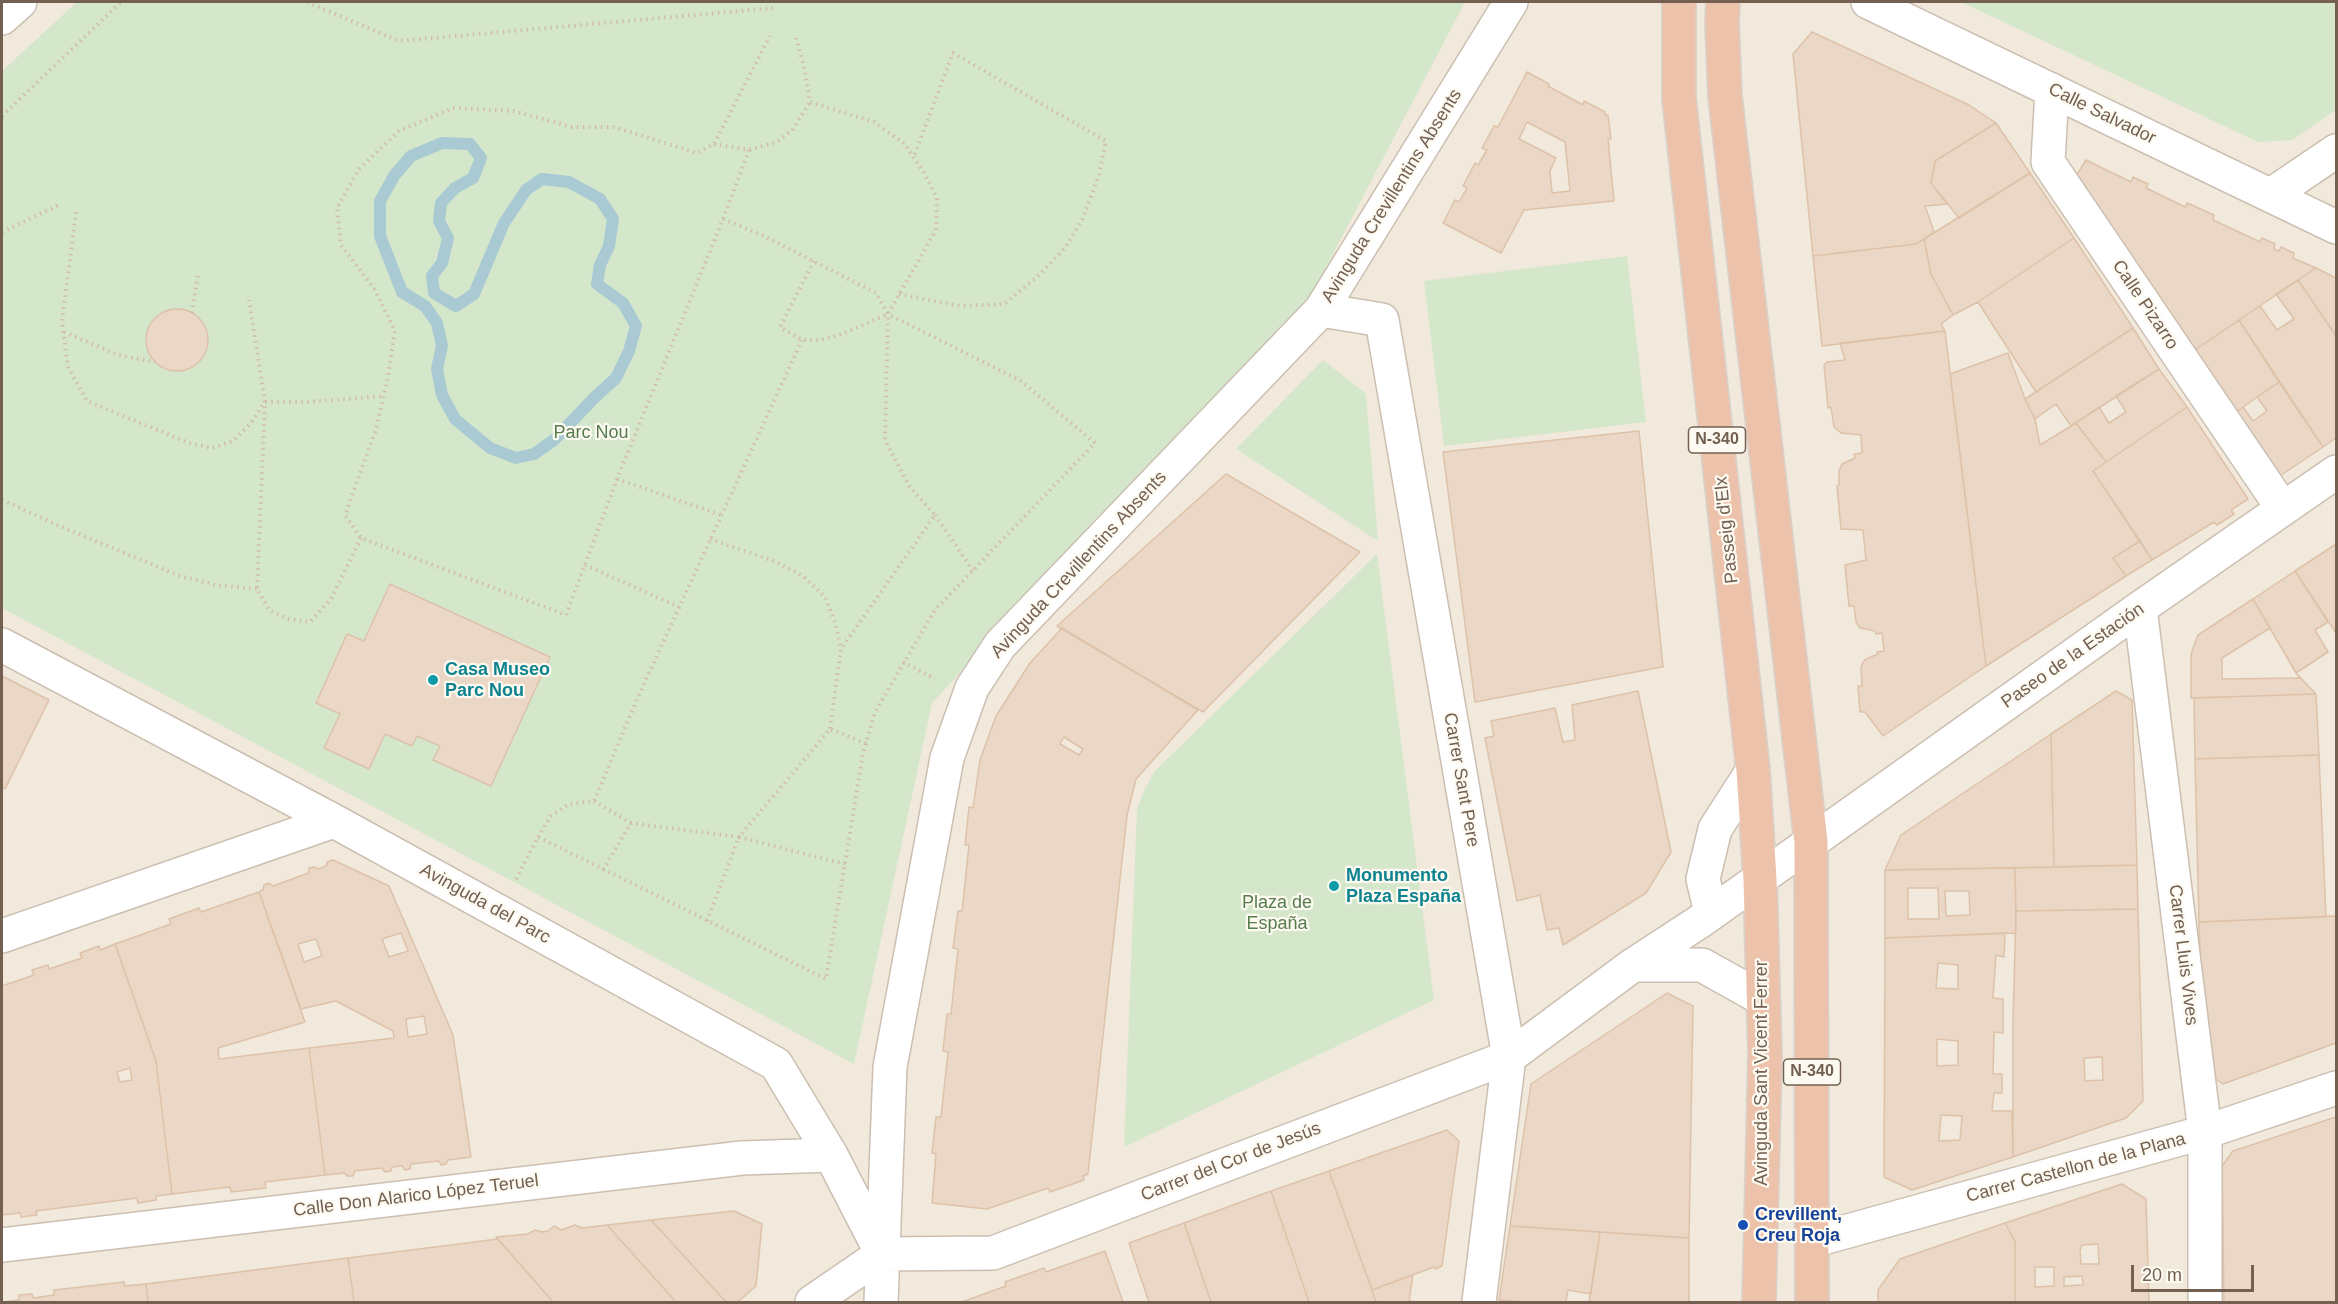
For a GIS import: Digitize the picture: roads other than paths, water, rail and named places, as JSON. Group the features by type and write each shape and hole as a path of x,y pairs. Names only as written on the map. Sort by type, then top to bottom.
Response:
{"highway":[{"name":"Passeig d'Elx","path":"1679,2 1679,98 1753,770 1760,879"},
{"name":"N-340","path":"1723,2 1725,96 1811,842 1812,1302"},
{"name":"Avinguda Sant Vicent Ferrer","path":"1760,879 1765,1056 1760,1302"}],"street":[{"path":"2,18 20,2"},
{"name":"Calle Salvador","path":"1868,2 2337,227"},
{"name":"Avinguda Crevillentins Absents","path":"881,1302 890,1067 947,758 972,688 1000,645 1321,310 1512,5"},
{"name":"Calle Pizarro","path":"2052,90 2048,162 2283,509"},
{"path":"2271,195 2337,151"},
{"name":"Carrer Sant Pere","path":"1321,310 1382,320 1509,1057 1479,1302"},
{"name":"Paseo de la Estación","path":"1811,842 2140,608 2337,472"},
{"name":"Carrer Lluis Vives","path":"2140,608 2205,1132 2205,1302"},
{"name":"Avinguda del Parc","path":"2,645 334,821 776,1064 831,1155 882,1254"},
{"path":"1711,913 1703,879 1715,830 1753,770"},
{"path":"2,936 334,821"},
{"name":"Carrer del Cor de Jesús","path":"882,1254 993,1252 1509,1057 1633,965 1811,842"},
{"path":"1633,965 1702,965 1763,999"},
{"name":"Carrer Castellon de la Plana","path":"1812,1241 2205,1132 2337,1088"},
{"name":"Calle Don Alarico López Teruel","path":"2,1245 742,1158 831,1155"},
{"path":"812,1302 882,1254"}],"waterway":[{"path":"442,143 470,144 481,158 473,178 455,188 441,203 439,221 448,238 442,263 432,276 434,293 456,306 474,294 504,223 526,190 542,179 569,182 600,199 613,219 609,246 600,265 597,284 623,303 636,326 629,351 616,378 554,440 534,454 516,458 490,448 455,419 442,395 437,369 442,346 437,323 425,306 402,292 380,236 380,201 394,176 411,156 442,143"}],"place":[{"name":"Casa Museo Parc Nou","path":"433,680"},
{"name":"Monumento Plaza España","path":"1334,886"},
{"name":"Crevillent, Creu Roja","path":"1743,1225"}],"park label":[{"name":"Parc Nou","path":"591,433"},
{"name":"Plaza de España","path":"1277,913"}]}
